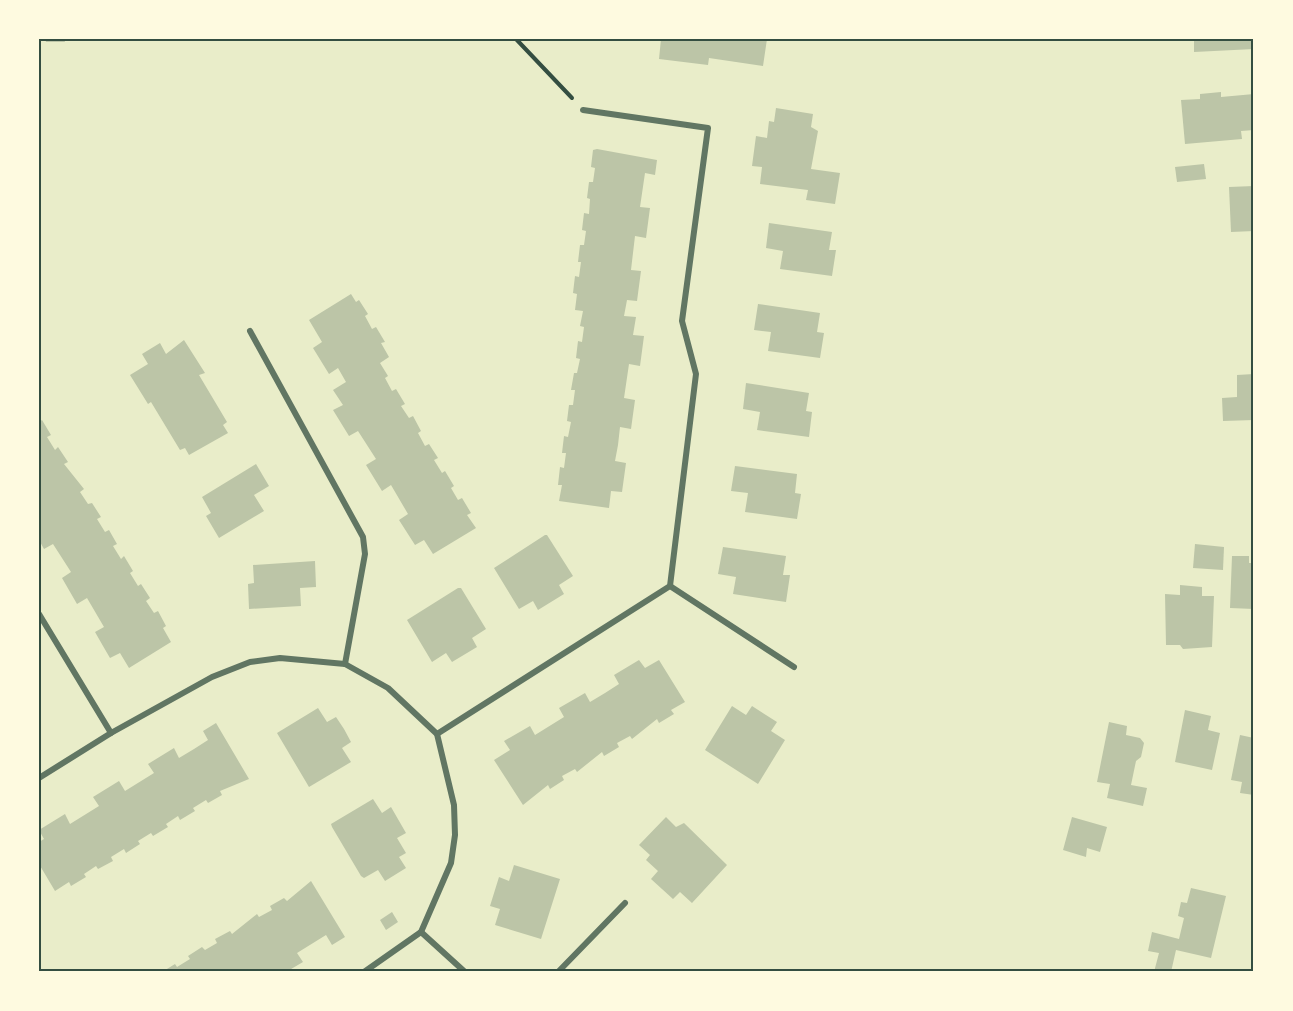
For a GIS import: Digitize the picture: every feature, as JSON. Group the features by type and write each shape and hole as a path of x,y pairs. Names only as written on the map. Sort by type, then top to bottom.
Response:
{"street":[{"path":"583,110 708,128 682,321 696,374 670,586"},
{"path":"250,331 363,537 365,555 345,664"},
{"path":"670,586 794,667"},
{"path":"437,735 670,586"},
{"path":"39,614 111,732"},
{"path":"39,778 111,732 212,677 250,662 280,658 345,664 388,688 437,735 454,805 455,835 451,863 422,932 364,972"},
{"path":"558,972 625,903"},
{"path":"422,932 465,972"}],"path":[{"path":"516,39 566,92"}],"building":[{"path":"45,39 64,39 65,42 46,42"},
{"path":"661,39 767,39 763,66 709,58 708,65 659,59"},
{"path":"1194,39 1254,39 1254,49 1194,52"},
{"path":"1221,92 1221,97 1254,94 1254,130 1241,131 1242,139 1185,144 1181,100 1200,99 1200,94"},
{"path":"776,108 813,114 811,127 818,131 811,169 840,173 835,204 806,200 808,190 760,184 762,167 752,166 756,136 767,138 769,121 774,122"},
{"path":"593,150 657,160 655,175 645,173 640,207 650,208 646,238 635,236 631,270 641,271 637,301 627,300 624,316 636,317 633,335 644,336 640,366 629,364 624,398 635,400 631,429 620,427 615,461 626,463 622,492 611,491 609,508 559,501 562,485 558,485 560,467 564,468 566,453 562,453 564,436 568,437 571,422 567,421 569,405 573,405 575,390 571,390 574,373 577,373 580,359 576,358 578,341 582,342 584,327 580,326 583,311 575,310 577,294 573,293 575,276 579,277 580,245 584,245 586,231 582,230 584,213 589,214 590,199 587,198 589,182 593,182 595,168 591,167"},
{"path":"1204,164 1206,179 1177,182 1175,167"},
{"path":"1254,186 1254,231 1231,232 1229,187"},
{"path":"769,223 832,232 829,250 836,250 832,276 780,269 783,251 766,248"},
{"path":"351,294 356,302 359,300 368,314 365,316 372,329 376,327 385,342 381,343 389,357 380,363 388,376 385,378 392,391 396,389 405,404 401,406 409,418 413,416 421,431 418,433 425,446 429,444 438,458 434,460 442,473 445,471 454,486 451,488 458,500 462,498 471,513 467,515 476,528 433,554 424,540 415,545 399,520 408,514 391,485 382,491 366,465 376,459 358,431 349,436 333,410 343,405 333,390 346,382 338,368 329,374 313,348 322,342 309,320"},
{"path":"758,304 820,313 817,332 824,333 820,358 768,351 771,332 754,330"},
{"path":"184,340 205,373 199,375 227,422 223,425 228,433 189,455 185,448 180,450 151,402 148,404 130,375 148,364 142,354 160,343 166,354"},
{"path":"1254,374 1254,420 1223,421 1222,398 1237,397 1237,375"},
{"path":"746,383 809,393 806,411 812,412 809,437 757,430 760,412 743,409"},
{"path":"42,420 51,435 47,437 55,450 58,447 68,462 64,464 84,489 80,492 88,504 92,503 101,517 97,519 105,532 109,530 117,544 113,546 121,559 124,556 133,571 130,573 138,586 141,584 150,598 146,601 154,613 158,611 166,626 163,628 171,642 129,668 120,653 110,658 95,632 104,627 87,598 77,604 62,578 71,572 53,544 44,549 39,540 39,422"},
{"path":"256,464 269,486 254,495 264,511 219,538 206,516 211,513 202,497"},
{"path":"735,466 797,474 795,493 801,494 797,519 745,512 748,493 731,491"},
{"path":"545,535 573,576 559,585 564,594 538,610 533,601 519,609 494,568"},
{"path":"1195,544 1224,547 1223,570 1193,568"},
{"path":"723,547 786,556 783,575 790,575 786,602 733,594 736,577 718,574"},
{"path":"1232,556 1249,556 1249,563 1254,563 1254,609 1230,608"},
{"path":"315,561 316,587 300,588 301,606 249,609 248,584 254,583 253,565"},
{"path":"1180,585 1202,587 1202,596 1214,596 1212,647 1183,649 1180,645 1166,645 1165,594 1180,595"},
{"path":"461,588 486,629 472,638 477,647 452,662 446,653 432,662 407,620"},
{"path":"639,660 645,668 659,660 685,702 671,710 674,714 659,723 657,719 632,739 630,736 617,743 619,747 604,756 602,752 577,772 575,769 562,776 564,780 550,789 548,785 523,805 494,760 510,750 504,741 530,726 535,735 564,717 559,708 585,693 590,702 605,693 619,684 614,675"},
{"path":"732,706 746,715 752,706 777,722 771,731 785,740 758,784 705,750"},
{"path":"318,708 327,722 336,717 344,729 351,742 342,748 351,762 309,787 277,733"},
{"path":"1185,710 1211,716 1208,730 1220,733 1212,770 1175,762"},
{"path":"1109,722 1127,726 1126,735 1140,738 1144,743 1141,757 1136,761 1131,785 1147,788 1143,806 1107,798 1110,784 1097,782"},
{"path":"216,723 249,779 220,791 222,795 208,803 206,800 193,808 195,811 180,820 178,816 166,824 168,827 153,836 151,833 138,841 140,844 126,853 124,849 111,857 113,861 98,869 96,866 84,874 86,877 71,886 69,882 55,891 39,864 39,842 44,839 39,830 65,814 70,824 99,806 93,797 119,781 125,791 154,773 148,764 174,748 179,758 208,740 203,731"},
{"path":"1240,735 1254,738 1254,795 1240,793 1242,782 1231,780"},
{"path":"373,799 382,813 391,807 406,833 397,838 406,853 399,857 406,868 385,881 378,870 364,878 361,876 331,824"},
{"path":"666,817 676,827 684,823 727,865 692,903 680,892 673,899 651,879 658,871 646,860 650,855 639,845"},
{"path":"1072,817 1107,827 1100,852 1087,848 1086,857 1063,850"},
{"path":"514,865 560,879 541,939 495,925 500,909 490,906 499,877 509,881"},
{"path":"311,881 345,937 332,945 326,935 297,953 303,962 286,972 274,972 271,969 266,972 162,972 190,959 188,956 202,947 205,950 217,943 215,939 230,931 232,934 257,914 259,917 272,910 270,906 284,898 287,901"},
{"path":"1191,888 1226,896 1211,958 1176,950 1171,972 1154,972 1159,953 1148,951 1152,932 1179,939 1184,918 1178,916 1181,902 1187,903"},
{"path":"392,912 398,922 386,930 380,920"}]}
